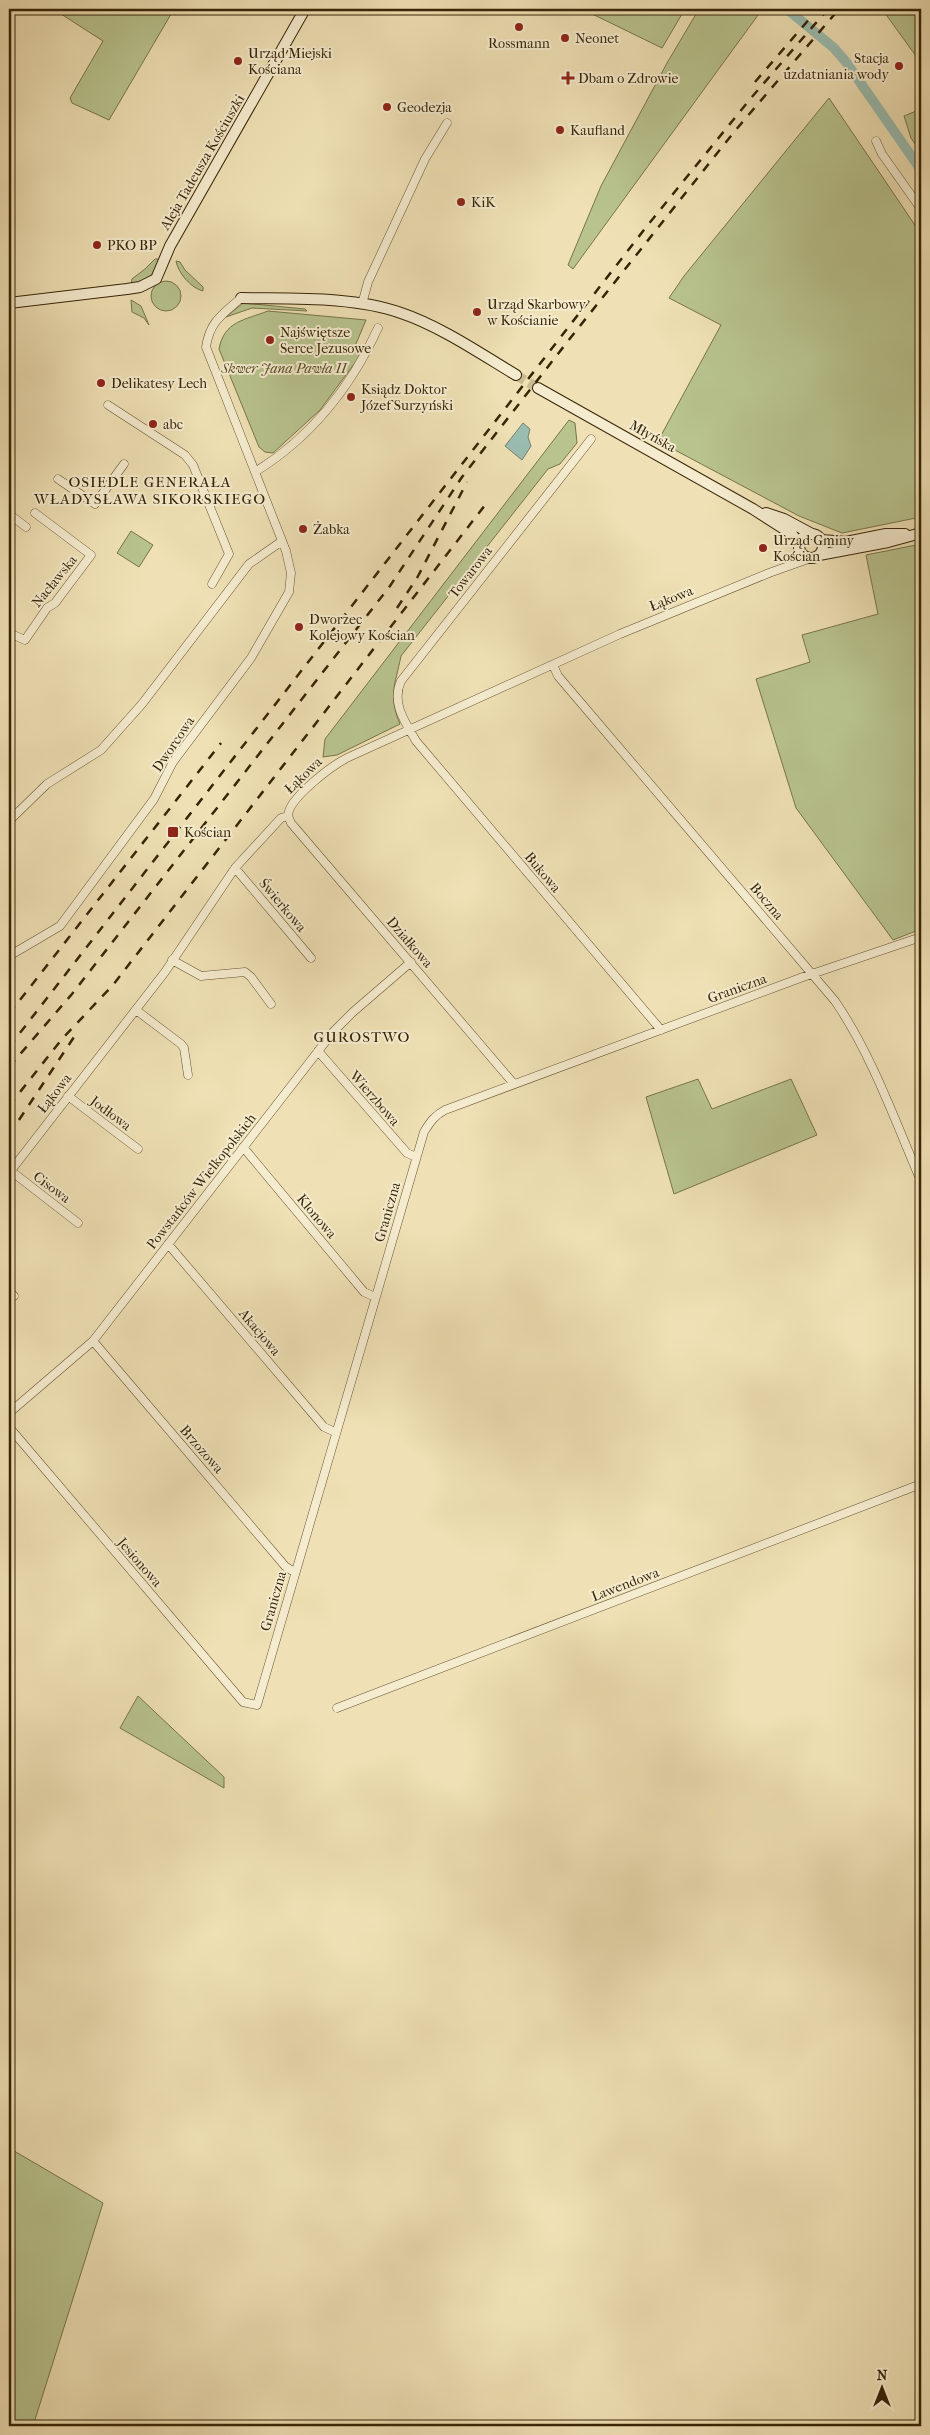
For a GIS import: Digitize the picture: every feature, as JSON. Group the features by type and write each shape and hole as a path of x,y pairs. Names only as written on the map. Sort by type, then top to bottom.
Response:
{"street":[{"name":"Aleja Tadeusza Kościuszki","path":"9,303 140,287 154,280 170,246 305,9"},
{"path":"362,304 368,282 425,159 447,122"},
{"path":"876,141 882,154 921,209"},
{"path":"241,298 362,304 404,313 516,375"},
{"name":"Dworcowa","path":"9,956 60,926 154,799 173,762 251,658 289,592 290,567 282,541 206,347 208,331 213,324 241,298"},
{"path":"255,472 290,448 322,415 359,366 378,328"},
{"name":"Młyńska","path":"538,388 754,509 792,534 799,546"},
{"path":"108,405 185,455 193,465 229,554 212,584"},
{"name":"Towarowa","path":"409,729 397,702 401,681 591,439"},
{"path":"58,479 95,504 124,464"},
{"name":"Młyńska","path":"754,509 784,519 812,534"},
{"name":"Nacławska","path":"9,632 25,640 48,608 55,604 91,555 35,513"},
{"path":"9,514 26,527"},
{"name":"Łąkowa","path":"822,540 846,542 886,534 919,533"},
{"name":"Łąkowa","path":"10,1172 136,1010 235,868 281,818 288,816 290,808 318,777 335,764 650,621 788,565 919,533"},
{"path":"788,565 804,537 812,534 822,540 823,548 815,557 803,555 799,546"},
{"path":"9,821 48,784 101,750 142,704 249,564 282,541"},
{"name":"Boczna","path":"553,664 558,676 812,974 848,1020 921,1181"},
{"name":"Bukowa","path":"409,729 416,741 661,1030"},
{"name":"Działkowa","path":"288,816 291,823 514,1084"},
{"name":"Świerkowa","path":"235,868 311,958"},
{"name":"Graniczna","path":"257,1706 294,1572 416,1157 424,1132 436,1115 514,1084 812,974 921,937"},
{"path":"172,960 201,976 245,972 251,977 270,1004"},
{"name":"Powstańców Wielkopolskich","path":"9,1413 93,1341 318,1051 353,1012 411,962"},
{"path":"136,1010 181,1044 184,1048 188,1075"},
{"name":"Wierzbowa","path":"318,1051 406,1153 416,1157"},
{"name":"Jodłowa","path":"68,1096 138,1149"},
{"name":"Klonowa","path":"243,1147 364,1292 375,1297"},
{"name":"Cisowa","path":"10,1172 78,1223"},
{"name":"Akacjowa","path":"168,1244 324,1427 335,1432"},
{"name":"Brzozowa","path":"93,1341 286,1566 294,1572"},
{"name":"Jesionowa","path":"9,1427 243,1702 257,1706"},
{"name":"Lawendowa","path":"337,1708 921,1484"}],"green space":[{"path":"64,9 174,9 109,120 72,103 70,98 103,41 61,14"},
{"path":"582,9 685,9 662,48"},
{"path":"699,9 760,9 761,11 573,269 568,265 601,186 667,63"},
{"path":"882,9 921,9 921,63"},
{"path":"829,98 921,234 921,517 842,533 799,516 658,441 721,325 669,298 684,276"},
{"path":"921,109 921,153 911,138 904,116"},
{"path":"155,259 161,259 154,272 146,279 131,286 132,279"},
{"path":"176,261 180,262 185,270 203,287 203,291 194,287 186,279 179,270"},
{"path":"166,281 177,285 181,296 177,307 166,311 155,307 151,296 155,285"},
{"path":"131,300 141,306 149,325 144,318 132,312"},
{"path":"243,303 305,309 307,311 252,308 226,317"},
{"name":"Skwer Jana Pawła II","path":"268,311 366,320 353,351 360,356 320,410 273,453 265,452 259,447 219,349 222,340 231,327"},
{"path":"569,420 575,423 577,443 560,464 548,469 401,656 393,698 400,724 337,755 323,757 325,739"},
{"path":"131,531 153,545 139,567 117,553"},
{"path":"921,544 921,929 893,940 796,808 756,679 810,662 802,635 878,614 866,555"},
{"path":"698,1079 712,1109 791,1079 817,1135 674,1194 646,1097"},
{"path":"138,1696 224,1777 224,1788 120,1728"},
{"path":"9,2148 103,2203 33,2426 9,2426"}],"water":[{"path":"523,423 530,429 528,437 531,446 522,460 505,446"}],"waterway":[{"path":"787,9 834,48 846,62 921,170"}],"tunnel":[{"path":"516,375 538,388"}],"railway":[{"path":"755,82 818,9"},
{"path":"9,1047 647,226 751,98 828,9"},
{"path":"9,1067 72,994 390,586 462,477 568,341 734,132 839,9"},
{"path":"397,608 417,578 467,482"},
{"path":"9,1106 62,1039 113,985 489,500"},
{"path":"9,1014 221,743"},
{"path":"9,938 16,928"},
{"path":"9,1135 78,1031"}],"place":[{"name":"Rossmann","path":"519,27"},
{"name":"Neonet","path":"565,38"},
{"name":"Urząd Miejski Kościana","path":"238,61"},
{"name":"Stacja uzdatniania wody","path":"899,66"},
{"name":"Dbam o Zdrowie","path":"568,78"},
{"name":"Geodezja","path":"387,107"},
{"name":"Kaufland","path":"560,130"},
{"name":"KiK","path":"461,202"},
{"name":"PKO BP","path":"97,245"},
{"name":"Urząd Skarbowy w Kościanie","path":"477,312"},
{"name":"Najświętsze Serce Jezusowe","path":"270,340"},
{"name":"Delikatesy Lech","path":"101,383"},
{"name":"Ksiądz Doktor Józef Surzyński","path":"351,397"},
{"name":"abc","path":"153,424"},
{"name":"Żabka","path":"303,529"},
{"name":"Urząd Gminy Kościan","path":"763,548"},
{"name":"Dworzec Kolejowy Kościan","path":"299,627"},
{"name":"Kościan","path":"173,832"}],"district":[{"name":"OSIEDLE GENERAŁA WŁADYSŁAWA SIKORSKIEGO","path":"150,490"},
{"name":"GUROSTWO","path":"362,1037"}]}
